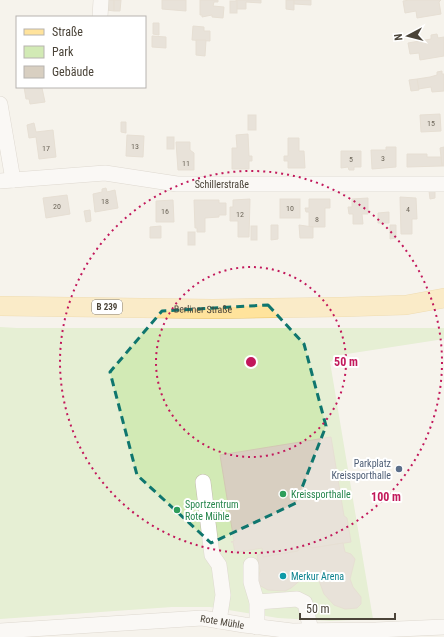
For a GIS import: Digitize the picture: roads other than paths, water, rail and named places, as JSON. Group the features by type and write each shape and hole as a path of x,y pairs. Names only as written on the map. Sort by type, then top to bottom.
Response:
{"main road":[{"name":"Berliner Straße","path":"0,306 213,309 406,305 444,298"},
{"name":"Berliner Straße","path":"406,305 444,311"}],"street":[{"path":"100,16 101,0"},
{"path":"0,104 6,180"},
{"name":"Schillerstraße","path":"6,180 105,173 176,184 444,184"},
{"path":"203,482 212,555 219,565 223,594 219,621"},
{"path":"251,565 251,582 257,602 256,627"},
{"path":"257,602 297,599 305,603 311,631"},
{"name":"Rote Mühle","path":"0,630 202,618 256,627 311,631 444,626"}],"place":[{"name":"Parkplatz Kreissporthalle","path":"399,469"},
{"name":"Kreissporthalle","path":"283,494"},
{"name":"Sportzentrum Rote Mühle","path":"177,510"},
{"name":"Merkur Arena","path":"283,576"}]}
